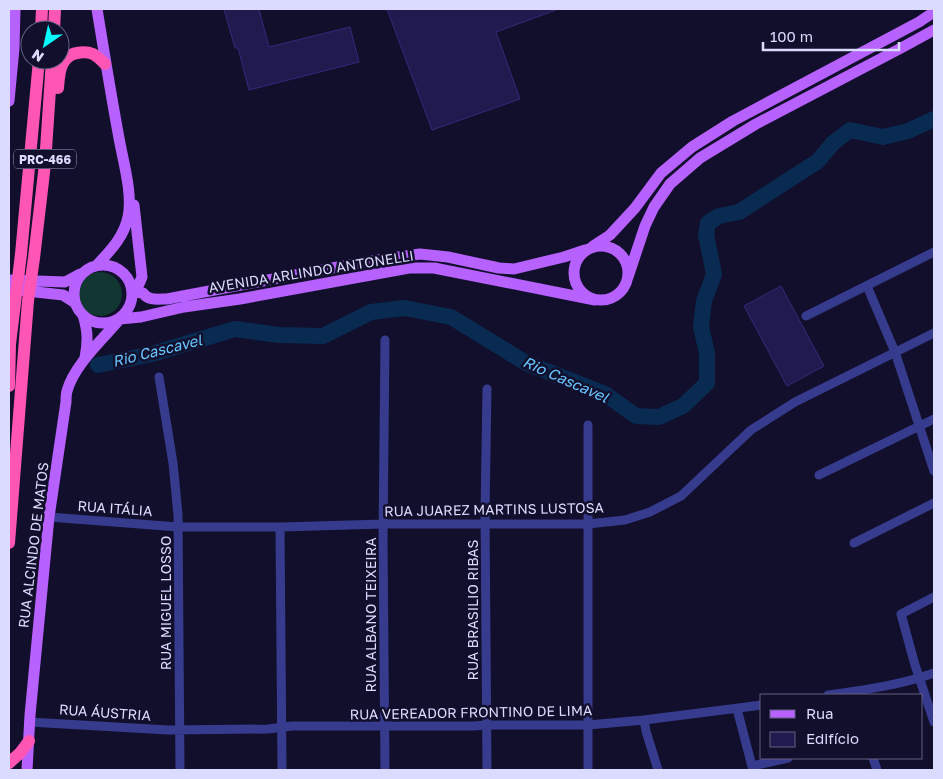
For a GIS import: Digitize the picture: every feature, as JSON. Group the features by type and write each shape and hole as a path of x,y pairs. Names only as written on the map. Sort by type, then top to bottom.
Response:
{"highway":[{"path":"45,164 54,135 59,72 64,59 72,54 82,52 93,54 106,64"},
{"name":"PRC-466","path":"9,386 12,292 21,254 38,70"},
{"name":"PRC-466","path":"9,543 28,301 45,164 51,70"},
{"path":"9,763 29,741"}],"main road":[{"path":"9,101 14,48 15,9"},
{"path":"97,9 130,194 128,216 124,230 111,250 97,265"},
{"name":"AVENIDA ARLINDO ANTONELLI","path":"595,300 586,297 575,283 573,274 574,264 578,256 610,235 635,208 661,173 692,148 733,121 919,22 934,12"},
{"name":"AVENIDA ARLINDO ANTONELLI","path":"120,319 141,317 184,307 240,299 409,268 434,268 595,300 613,298 626,286 644,226 654,206 670,184 700,158 756,124 934,30"},
{"path":"130,194 134,200 142,276 140,284 133,292"},
{"name":"AVENIDA ARLINDO ANTONELLI","path":"133,292 153,299 167,299 320,270 420,254 514,269 564,257 602,245 611,247 625,259 628,277"},
{"path":"9,280 65,282 90,268 97,265 107,264 125,274 133,292 132,303 120,319 110,323 91,321 78,309 74,302 74,285 83,272"},
{"path":"12,292 63,295 74,302"},
{"name":"RUA ALCINDO DE MATOS","path":"83,315 87,328 87,349 84,358"},
{"name":"RUA ALCINDO DE MATOS","path":"27,770 29,722 49,517 67,391 84,358 120,319"}],"street":[{"path":"806,316 934,252"},
{"path":"867,286 895,352 934,471"},
{"name":"RUA JUAREZ MARTINS LUSTOSA","path":"178,526 588,524 624,520 650,512 681,496 751,430 795,402 934,333"},
{"name":"RUA ALBANO TEIXEIRA","path":"385,340 385,770"},
{"name":"RUA MIGUEL LOSSO","path":"159,377 173,462 178,526 180,770"},
{"name":"RUA BRASILIO RIBAS","path":"486,389 487,770"},
{"path":"819,475 934,419"},
{"path":"588,425 588,770"},
{"path":"854,543 934,503"},
{"name":"RUA ITÁLIA","path":"49,517 178,526"},
{"path":"280,527 282,770"},
{"path":"934,596 901,614 915,666 934,722"},
{"path":"842,694 856,693 934,673"},
{"name":"RUA VEREADOR FRONTINO DE LIMA","path":"180,730 281,728 292,726 588,725 760,705"},
{"path":"737,709 752,768 784,759"},
{"path":"644,720 658,770"},
{"name":"RUA ÁUSTRIA","path":"29,722 180,730"}],"green space":[{"path":"104,272 116,278 121,285 121,303 116,310 109,315 96,316 88,313 81,306 78,290 81,282 88,275"}],"building":[{"path":"224,9 259,9 269,47 350,27 359,62 249,90 238,48 235,48"},
{"path":"387,9 556,10 496,32 520,99 432,130"},
{"path":"781,286 824,366 787,386 744,306"}],"waterway":[{"name":"Rio Cascavel","path":"98,365 152,354 235,329 279,335 323,336 371,312 404,308 451,317 526,363 605,394 636,416 659,417 683,406 707,383 707,353 701,327 704,301 714,274 706,235 708,223 719,216 739,212 818,161 833,143 850,130 883,137 908,131 934,119"}]}
